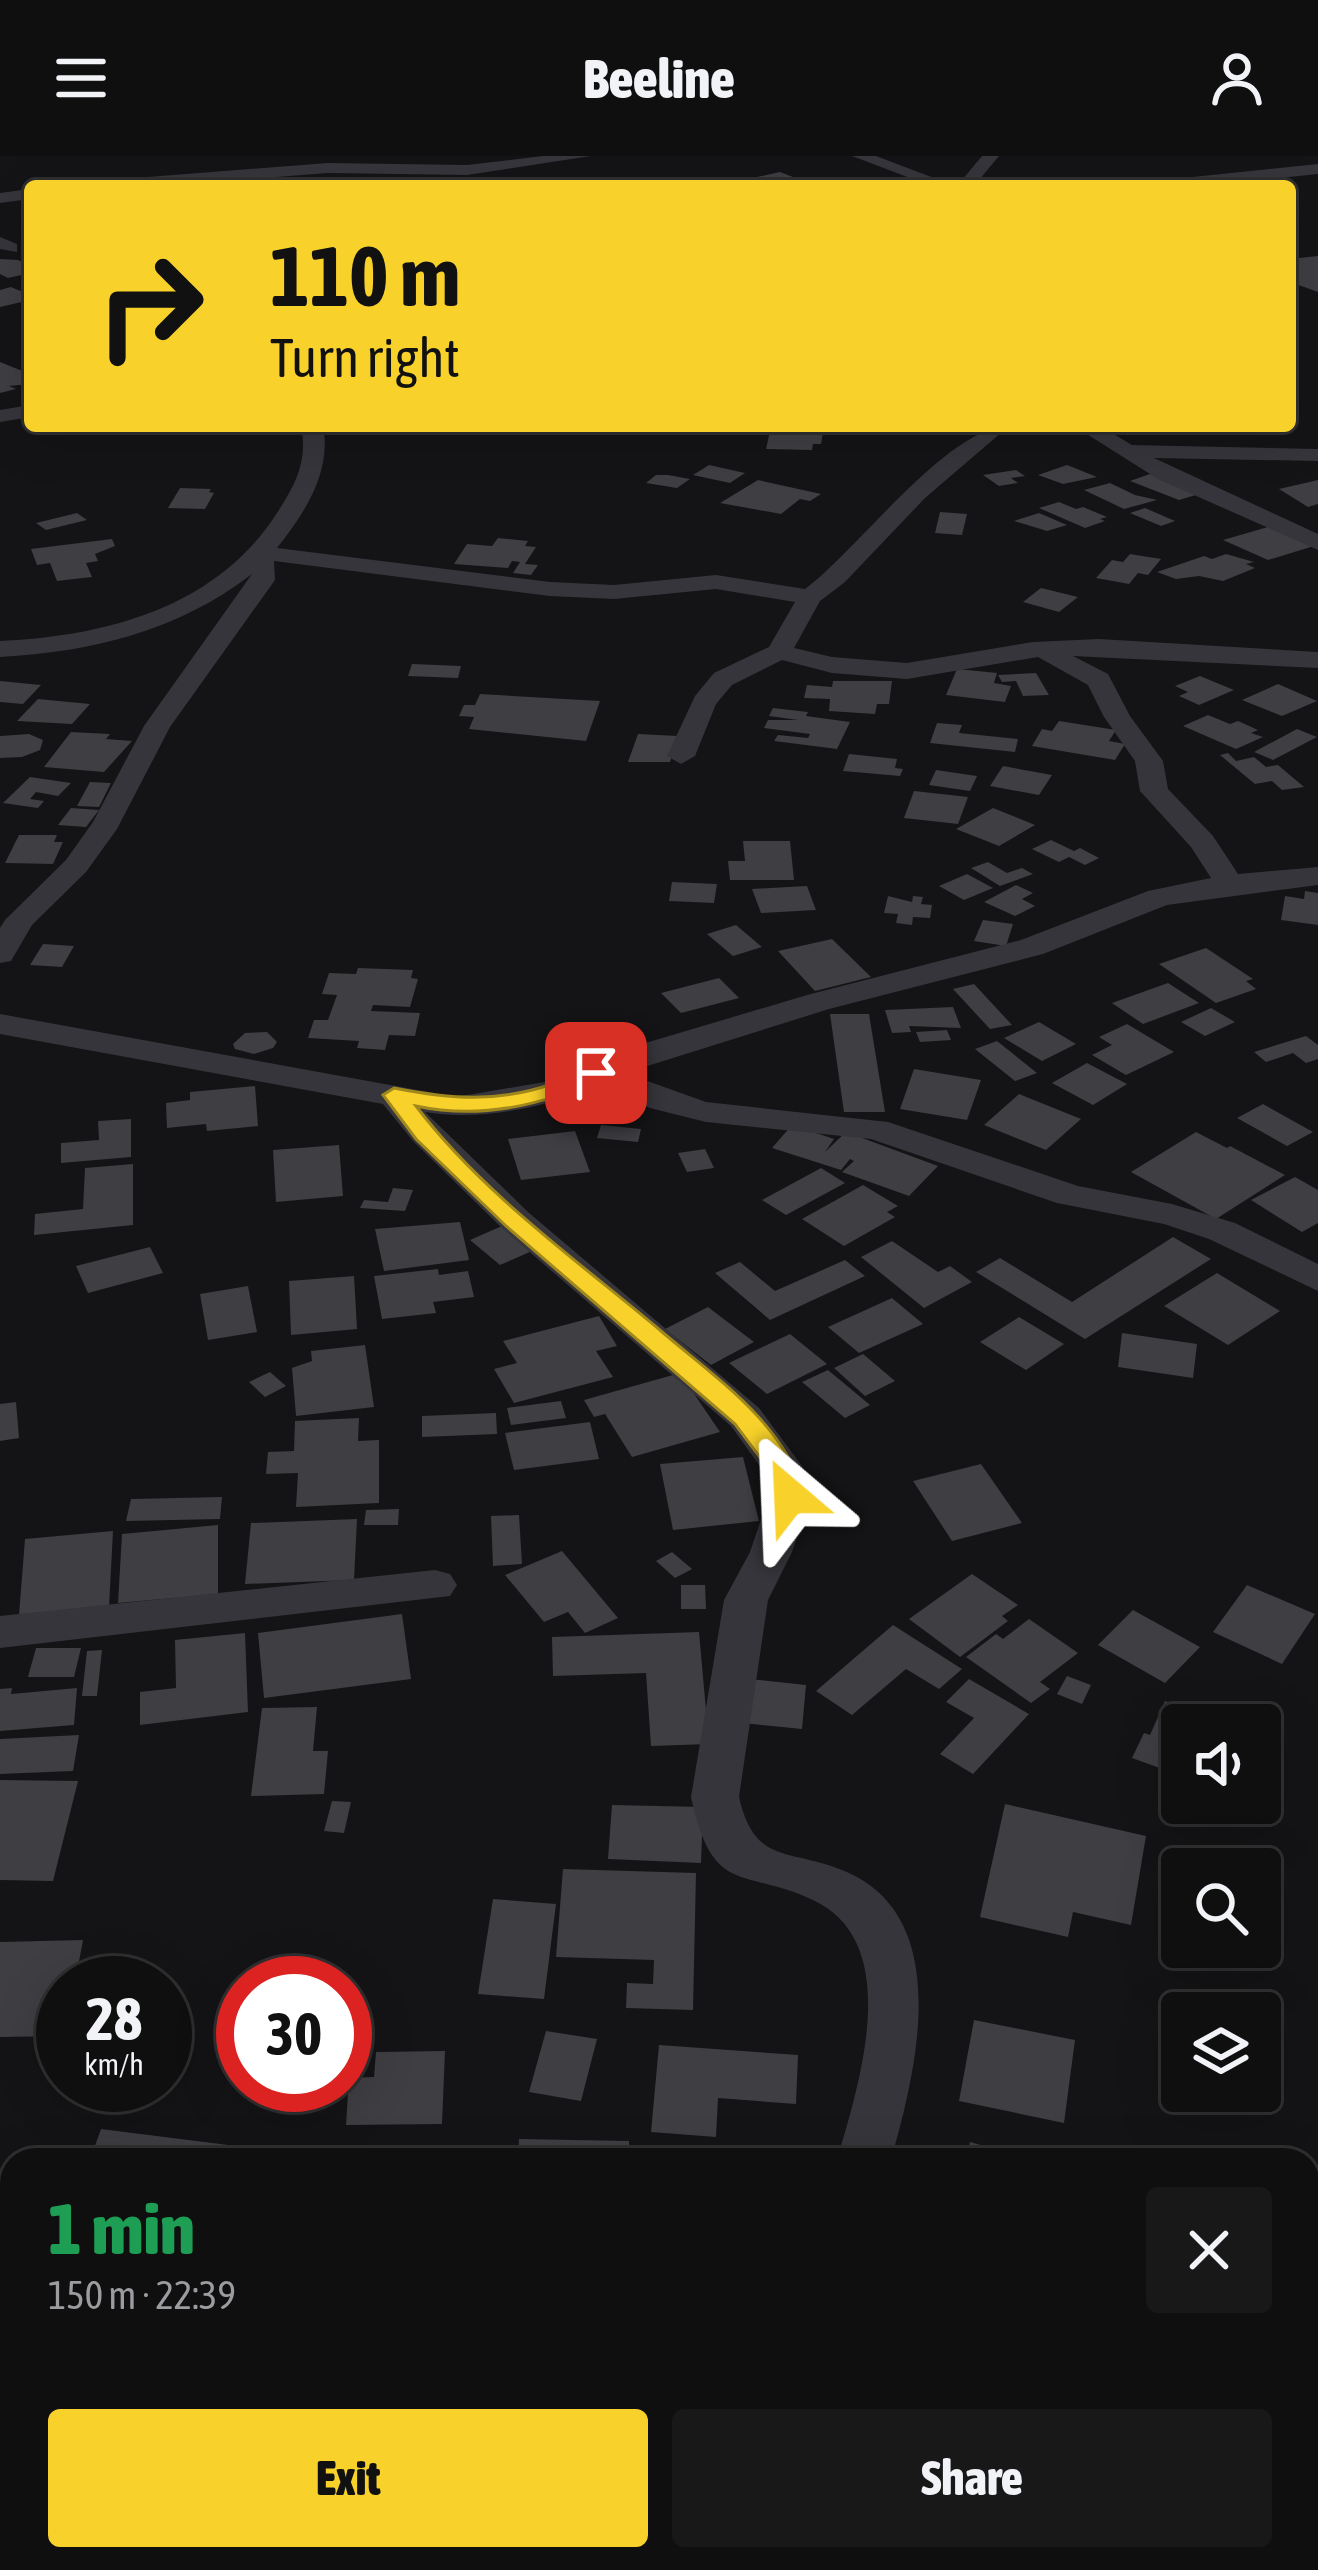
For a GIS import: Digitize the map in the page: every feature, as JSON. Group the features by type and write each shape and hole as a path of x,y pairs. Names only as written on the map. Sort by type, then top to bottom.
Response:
{"street":[{"path":"293,156 328,168"},
{"path":"174,180 328,168 467,170 583,156"},
{"path":"860,156 930,180"},
{"path":"970,180 991,156"},
{"path":"1218,156 1235,175"},
{"path":"1276,156 1318,166"},
{"path":"1198,180 1318,166"},
{"path":"0,649 66,645 132,629 214,590 260,555 286,523 318,464 313,432"},
{"path":"681,755 704,702 724,680 778,652 810,597 837,577 917,493 991,432"},
{"path":"1095,432 1166,474 1318,543"},
{"path":"1128,451 1318,455"},
{"path":"260,555 550,589 614,592 716,582 810,597"},
{"path":"0,954 20,920 76,866 106,824 143,747 263,580 265,566 260,555"},
{"path":"132,629 192,635 218,647"},
{"path":"778,652 832,665 907,671 1043,650 1140,646 1318,660"},
{"path":"1043,650 1099,680 1117,717 1149,761 1154,791 1203,842 1229,884"},
{"path":"0,1024 456,1107 501,1103 557,1090 596,1073 818,1002 1032,947 1159,897 1229,884 1318,876"},
{"path":"596,1073 662,1101 706,1112 876,1129 1070,1195 1172,1215 1222,1231 1318,1279"},
{"path":"394,1095 425,1134 515,1220 745,1417 782,1466 790,1496 771,1552 746,1600 715,1796 717,1813 719,1828 748,1864 850,1898 876,1927 893,1968 890,2018 866,2148"},
{"path":"0,1632 435,1585"}],"building":[{"path":"780,172 798,179 793,180 743,180"},
{"path":"1318,256 1318,292 1296,284 1296,258"},
{"path":"0,259 24,263 24,274 8,278 0,274"},
{"path":"11,287 24,292 24,301 0,307 0,290"},
{"path":"0,362 24,372 24,385 9,386 16,389 0,393"},
{"path":"770,432 823,433 821,444 813,444 812,450 766,449"},
{"path":"709,465 745,473 730,483 693,475"},
{"path":"1067,465 1097,477 1063,484 1038,475"},
{"path":"1016,470 1025,476 1011,478 1018,483 999,486 983,475"},
{"path":"1150,474 1199,494 1179,500 1130,481"},
{"path":"656,475 690,479 677,488 646,483"},
{"path":"758,480 821,494 810,501 800,499 781,514 720,503"},
{"path":"1318,480 1318,504 1308,507 1279,489"},
{"path":"1110,483 1157,500 1124,509 1084,490"},
{"path":"180,488 214,493 205,509 168,508"},
{"path":"1059,502 1107,517 1085,528 1039,508"},
{"path":"1145,508 1175,521 1161,526 1130,513"},
{"path":"940,512 967,514 962,535 935,533"},
{"path":"77,513 87,520 46,530 36,523"},
{"path":"1039,513 1067,525 1047,531 1014,521"},
{"path":"1268,527 1314,546 1268,560 1223,540"},
{"path":"498,538 528,541 525,546 536,547 525,564 538,565 531,575 513,573 520,562 512,561 508,568 454,564 467,544 492,546"},
{"path":"112,539 115,546 95,554 98,561 86,563 92,577 57,581 50,563 37,565 31,549"},
{"path":"1130,554 1161,559 1148,575 1138,573 1129,584 1096,578 1112,560 1123,562"},
{"path":"1226,554 1254,562 1246,564 1255,568 1223,581 1199,576 1176,579 1157,572 1204,556 1212,559"},
{"path":"1041,588 1078,597 1059,612 1023,602"},
{"path":"412,664 461,666 458,678 408,676"},
{"path":"957,669 997,673 994,683 1011,686 1005,702 946,695"},
{"path":"1036,673 1049,695 1023,696 1016,681 1002,682 998,675"},
{"path":"1200,676 1234,690 1199,705 1179,696 1188,692 1175,686"},
{"path":"0,681 41,685 23,704 0,702"},
{"path":"833,681 892,681 889,704 877,704 875,714 829,711 830,699 804,698 807,685 832,687"},
{"path":"1278,684 1317,701 1282,716 1242,700"},
{"path":"480,694 600,701 586,741 469,729 474,717 459,716 464,705 475,705"},
{"path":"38,699 90,704 72,724 17,721"},
{"path":"773,708 850,722 837,749 774,741 778,735 808,738 810,734 764,728 768,720 798,720 769,716"},
{"path":"1208,715 1230,724 1238,721 1263,737 1236,749 1183,726"},
{"path":"1059,721 1116,730 1109,741 1125,744 1115,760 1032,746 1042,729 1052,731"},
{"path":"937,723 962,725 959,733 1018,739 1015,752 930,743"},
{"path":"1297,729 1317,737 1273,760 1254,752"},
{"path":"71,732 110,734 106,739 132,741 104,772 44,767"},
{"path":"29,734 43,740 40,750 0,758 0,736"},
{"path":"638,734 678,736 670,762 628,762"},
{"path":"1228,753 1236,761 1254,757 1266,767 1278,765 1304,787 1282,790 1272,781 1255,784 1220,755"},
{"path":"849,754 897,759 895,768 903,769 900,776 843,771"},
{"path":"1003,766 1052,775 1039,795 990,786"},
{"path":"936,770 977,776 970,791 929,785"},
{"path":"30,777 71,783 58,796 36,792 30,799 44,801 38,808 3,803"},
{"path":"90,782 111,783 99,807 77,806"},
{"path":"914,791 968,797 958,824 904,818"},
{"path":"71,808 99,810 86,827 58,825"},
{"path":"993,808 1035,825 999,846 956,829"},
{"path":"19,835 57,835 54,842 63,842 53,864 5,863"},
{"path":"1051,840 1099,858 1085,865 1069,857 1059,862 1032,849"},
{"path":"743,841 790,841 794,880 730,880 728,861 745,861"},
{"path":"988,862 1007,873 1022,868 1033,874 1000,886 971,868"},
{"path":"967,874 993,888 964,900 939,886"},
{"path":"672,882 717,884 714,903 669,901"},
{"path":"1016,885 1033,893 1022,899 1035,906 1015,916 984,902"},
{"path":"807,886 816,910 761,913 752,889"},
{"path":"1305,891 1318,893 1318,925 1281,920 1285,896 1304,899"},
{"path":"888,896 912,902 913,896 923,897 921,904 932,905 930,918 913,917 912,925 896,923 898,914 884,913"},
{"path":"983,920 1013,924 1006,946 974,941"},
{"path":"736,925 762,947 733,956 707,934"},
{"path":"832,939 871,977 815,991 778,951"},
{"path":"43,944 74,946 62,967 30,965"},
{"path":"1206,948 1253,979 1246,981 1256,989 1216,1003 1159,964"},
{"path":"358,968 413,970 411,978 418,979 410,1007 373,1005 371,1011 420,1013 415,1036 389,1035 385,1050 357,1048 359,1041 308,1038 314,1020 328,1020 337,995 322,994 329,973 356,974"},
{"path":"719,978 739,998 681,1013 661,993"},
{"path":"1168,983 1199,1003 1143,1024 1112,1003"},
{"path":"974,984 1012,1025 990,1029 953,989"},
{"path":"953,1007 961,1028 909,1026 911,1032 892,1033 885,1010"},
{"path":"1211,1008 1235,1022 1205,1036 1181,1022"},
{"path":"830,1014 869,1014 885,1112 844,1112"},
{"path":"1039,1022 1076,1044 1042,1061 1004,1038"},
{"path":"1127,1024 1174,1052 1126,1075 1092,1055 1112,1045 1099,1037"},
{"path":"947,1030 951,1040 920,1042 916,1032"},
{"path":"267,1032 277,1042 273,1048 254,1054 235,1049 233,1044 245,1033"},
{"path":"1306,1036 1318,1045 1318,1059 1306,1063 1293,1053 1266,1062 1254,1052"},
{"path":"997,1041 1037,1073 1015,1081 975,1049"},
{"path":"1087,1063 1127,1084 1093,1105 1052,1083"},
{"path":"914,1069 981,1080 967,1120 900,1109"},
{"path":"255,1086 258,1126 207,1131 206,1124 167,1128 166,1103 190,1100 190,1092"},
{"path":"1019,1094 1081,1119 1046,1150 984,1125"},
{"path":"1263,1104 1313,1132 1287,1146 1237,1118"},
{"path":"131,1119 131,1157 61,1163 61,1143 99,1140 98,1121"},
{"path":"601,1125 641,1129 638,1142 597,1138"},
{"path":"792,1125 834,1139 825,1152 846,1132 938,1166 909,1196 842,1172 854,1161 850,1159 841,1170 772,1148"},
{"path":"575,1131 590,1172 521,1180 508,1139"},
{"path":"1196,1132 1285,1175 1216,1219 1131,1172"},
{"path":"339,1145 343,1196 276,1202 273,1150"},
{"path":"705,1149 714,1168 687,1172 678,1153"},
{"path":"133,1164 133,1225 34,1235 35,1214 83,1209 85,1168"},
{"path":"821,1168 845,1183 786,1215 762,1200"},
{"path":"1295,1177 1318,1190 1318,1223 1302,1232 1251,1200"},
{"path":"863,1185 898,1206 887,1212 895,1217 844,1246 802,1219"},
{"path":"393,1188 413,1190 405,1211 360,1208 364,1200 388,1202"},
{"path":"460,1222 469,1260 384,1271 375,1229"},
{"path":"502,1226 532,1251 500,1265 470,1240"},
{"path":"1173,1237 1211,1259 1085,1339 976,1272 1000,1258 1072,1302"},
{"path":"892,1241 938,1272 950,1266 972,1282 924,1308 861,1257"},
{"path":"150,1247 163,1273 88,1293 76,1266"},
{"path":"845,1260 865,1276 770,1320 715,1273 740,1262 775,1291"},
{"path":"438,1269 439,1275 468,1271 474,1297 433,1302 436,1313 382,1319 374,1276"},
{"path":"1217,1273 1280,1311 1228,1345 1164,1306"},
{"path":"354,1276 357,1329 291,1335 289,1281"},
{"path":"248,1286 257,1332 208,1340 200,1294"},
{"path":"892,1298 923,1324 859,1353 828,1327"},
{"path":"708,1307 754,1342 711,1365 665,1329"},
{"path":"599,1316 617,1346 596,1351 613,1377 514,1403 494,1369 517,1363 503,1341"},
{"path":"1019,1317 1064,1344 1026,1370 980,1342"},
{"path":"1122,1333 1197,1344 1193,1378 1118,1367"},
{"path":"790,1334 827,1364 767,1394 729,1363"},
{"path":"365,1345 374,1407 296,1416 292,1368 312,1361 311,1351"},
{"path":"863,1354 895,1381 865,1396 834,1368"},
{"path":"828,1370 870,1405 845,1418 802,1382"},
{"path":"270,1372 286,1386 265,1397 249,1382"},
{"path":"680,1373 720,1432 632,1457 605,1414 594,1417 584,1400"},
{"path":"561,1401 566,1418 511,1425 507,1408"},
{"path":"16,1402 19,1438 0,1441 0,1404"},
{"path":"496,1413 497,1434 422,1437 422,1416"},
{"path":"359,1418 358,1441 379,1440 379,1503 296,1507 298,1473 266,1474 268,1452 294,1451 295,1421"},
{"path":"590,1422 599,1459 514,1470 505,1433"},
{"path":"743,1457 759,1521 673,1530 660,1464"},
{"path":"981,1464 1022,1523 952,1541 913,1481"},
{"path":"222,1497 220,1519 126,1521 131,1499"},
{"path":"399,1509 398,1525 364,1525 366,1510"},
{"path":"519,1515 522,1564 493,1566 491,1516"},
{"path":"357,1519 354,1580 245,1584 251,1523"},
{"path":"218,1525 218,1594 118,1603 122,1534"},
{"path":"113,1531 109,1607 19,1615 25,1539"},
{"path":"562,1551 618,1618 585,1633 568,1612 544,1622 505,1575"},
{"path":"672,1552 692,1569 675,1578 656,1561"},
{"path":"972,1574 1018,1605 1002,1616 1008,1621 960,1657 909,1619"},
{"path":"681,1585 705,1585 706,1609 681,1609"},
{"path":"1247,1585 1315,1614 1282,1664 1213,1632"},
{"path":"1133,1610 1200,1647 1165,1683 1098,1645"},
{"path":"402,1614 411,1679 264,1698 258,1633"},
{"path":"1029,1619 1078,1653 1040,1682 1050,1689 1031,1703 966,1657 996,1634 1003,1639"},
{"path":"893,1625 962,1669 939,1689 906,1669 852,1715 816,1691"},
{"path":"699,1632 709,1744 651,1746 646,1673 553,1676 552,1637"},
{"path":"245,1633 248,1712 140,1725 140,1692 176,1688 175,1640"},
{"path":"36,1648 81,1648 74,1677 28,1677"},
{"path":"102,1650 97,1696 82,1696 87,1651"},
{"path":"1067,1676 1091,1685 1082,1704 1057,1694"},
{"path":"749,1679 806,1685 802,1729 743,1723"},
{"path":"969,1679 1029,1714 973,1774 940,1754 974,1718 946,1702"},
{"path":"12,1688 11,1694 77,1688 74,1725 0,1731 0,1689"},
{"path":"317,1707 313,1751 328,1751 324,1794 251,1796 262,1708"},
{"path":"1161,1710 1161,1768 1132,1758 1144,1733 1150,1735"},
{"path":"79,1735 73,1771 0,1774 0,1739"},
{"path":"0,1780 78,1781 53,1881 0,1880"},
{"path":"332,1801 351,1802 344,1833 324,1831"},
{"path":"1005,1804 1146,1836 1131,1925 1073,1912 1068,1937 980,1917"},
{"path":"612,1805 703,1807 701,1863 608,1859"},
{"path":"563,1869 696,1873 693,2010 626,2008 627,1983 653,1984 654,1960 556,1957"},
{"path":"493,1899 556,1904 544,1999 478,1994"},
{"path":"83,1940 80,1956 36,1956 36,2036 0,2037 0,1942"},
{"path":"974,2020 1075,2040 1064,2123 959,2101"},
{"path":"546,2031 597,2039 581,2101 529,2092"},
{"path":"659,2045 798,2055 796,2104 718,2098 716,2137 651,2132"},
{"path":"445,2051 442,2124 346,2125 347,2112 372,2112 376,2052"},
{"path":"101,2129 244,2147 244,2148 94,2148"},
{"path":"519,2139 629,2141 629,2148 519,2148"}],"route":[{"path":"596,1073 557,1090 501,1103 456,1107 394,1095 425,1134 515,1220 745,1417 782,1466 790,1496"}]}
